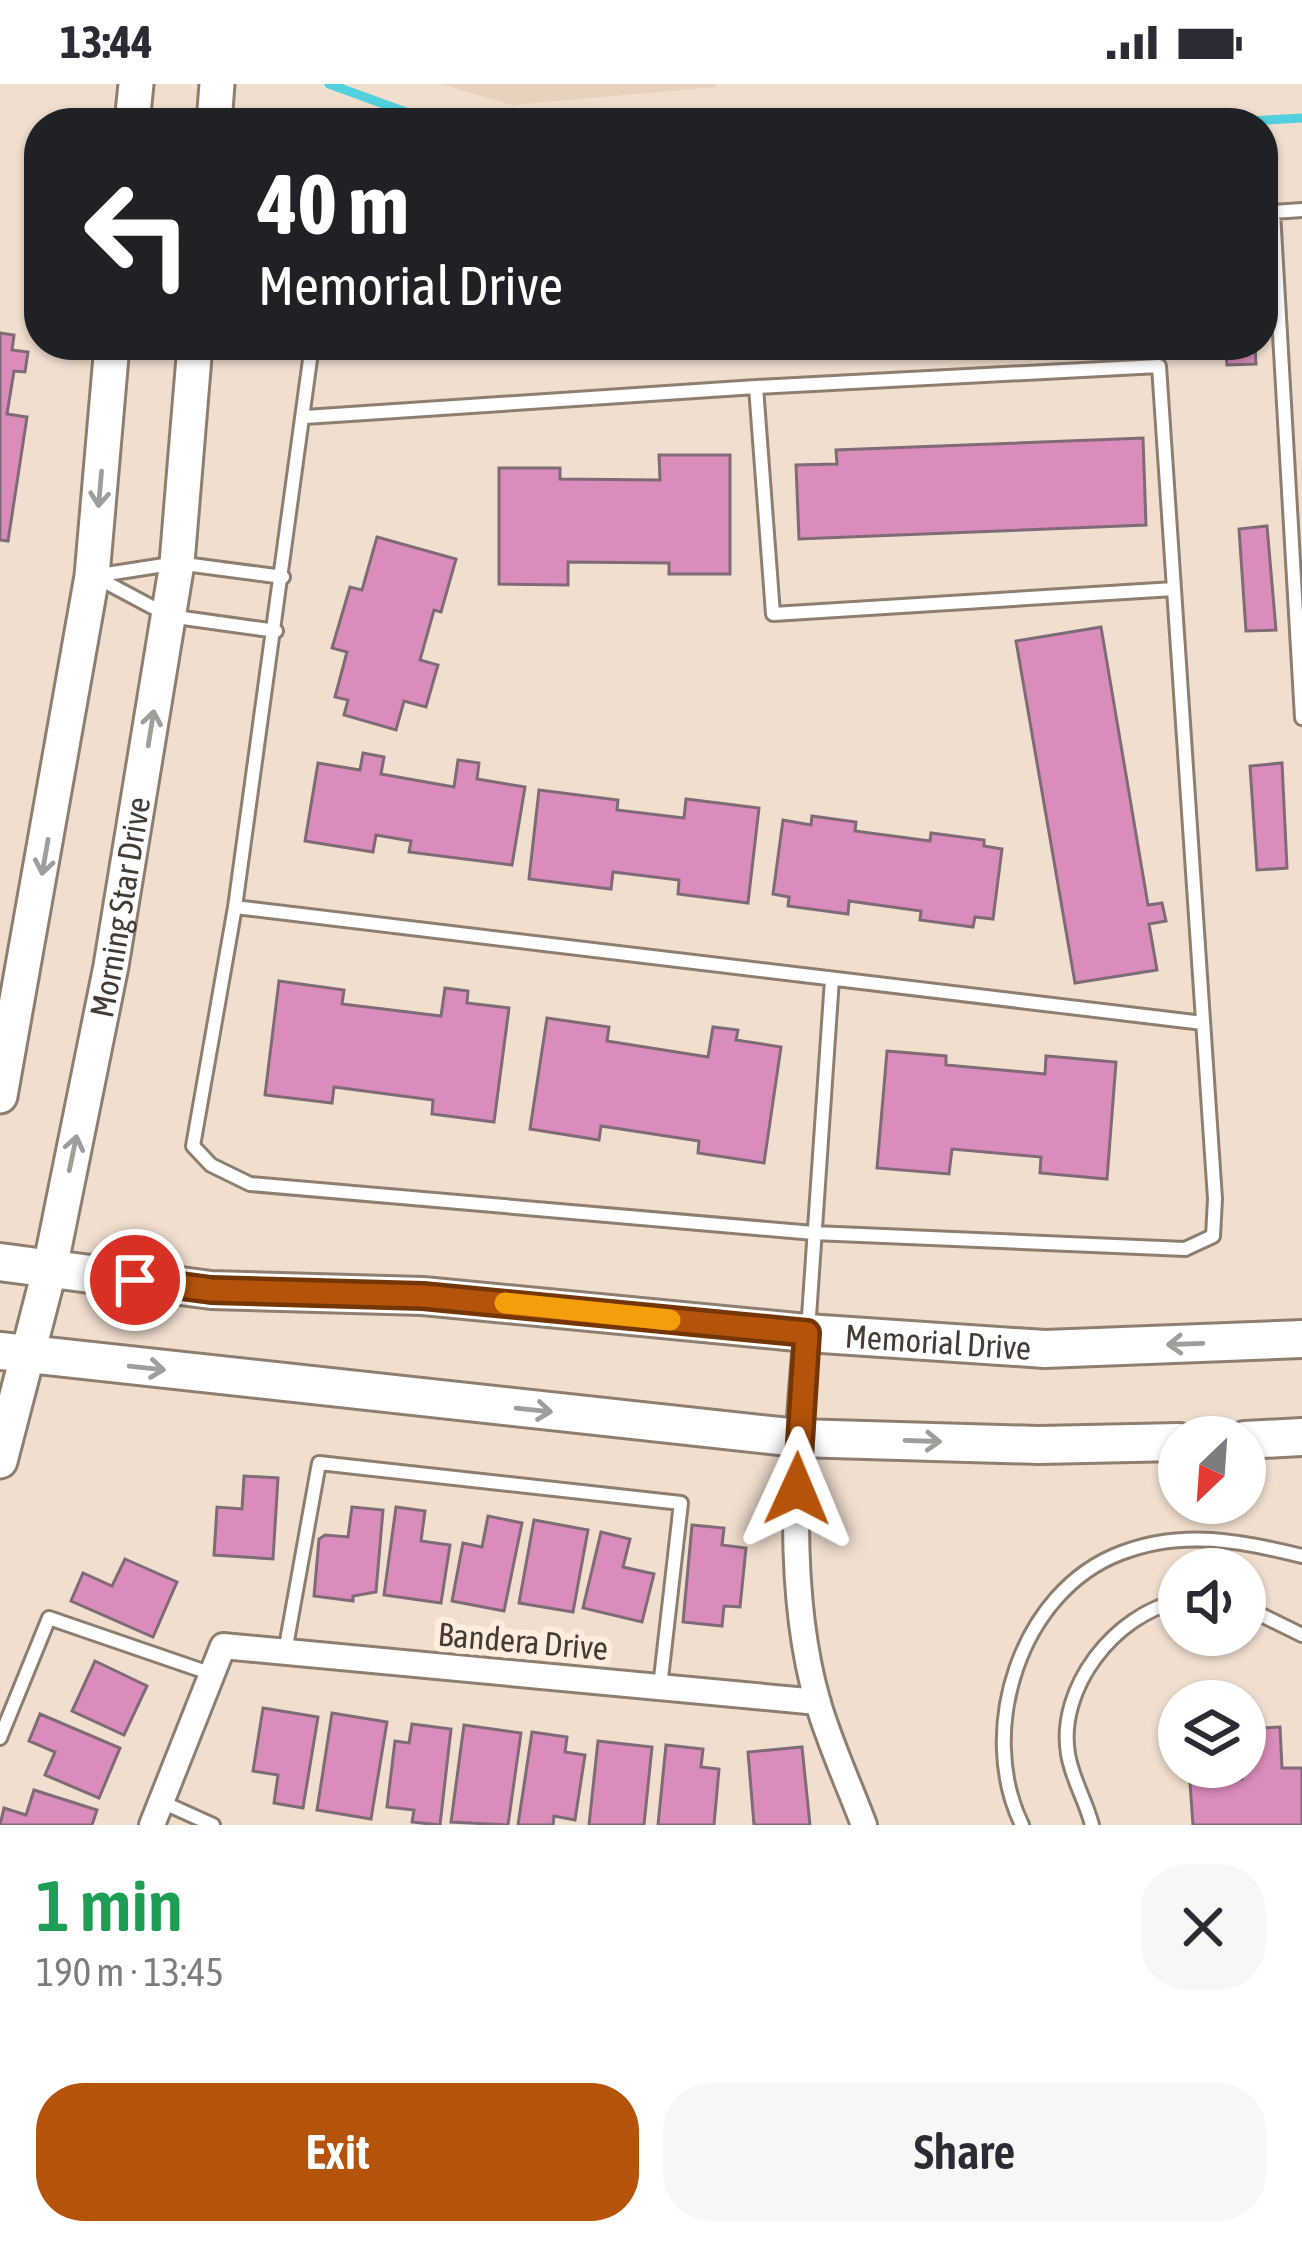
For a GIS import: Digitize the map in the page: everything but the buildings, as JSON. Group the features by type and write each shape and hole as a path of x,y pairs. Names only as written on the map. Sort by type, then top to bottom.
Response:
{"main road":[{"name":"Memorial Drive","path":"0,1262 211,1290 423,1296 807,1333 1045,1349 1302,1339"},
{"path":"15,1353 797,1438 1039,1445 1158,1442"},
{"path":"1266,1439 1302,1437"}],"street":[{"path":"0,1096 92,576 111,360"},
{"name":"Morning Star Drive","path":"0,1461 15,1353 50,1268 111,966 170,616 194,360"},
{"path":"807,1333 797,1438 801,1602 818,1702 864,1825"},
{"name":"Bandera Drive","path":"212,1673 223,1646 818,1702"},
{"path":"157,1813 212,1673"}],"lane":[{"path":"1278,299 1302,718"},
{"path":"305,418 756,387 1160,367 1215,1199 1213,1236 1185,1249 814,1233 250,1184 211,1165 193,1146 236,908 311,360"},
{"path":"756,387 773,614 1174,589"},
{"path":"92,576 177,563 283,577"},
{"path":"92,576 170,616 276,631"},
{"path":"236,908 1203,1023"},
{"path":"807,1333 832,979"},
{"path":"286,1652 319,1463 681,1503 660,1687"},
{"path":"1022,1825 1004,1764 1004,1713 1024,1652 1063,1594 1106,1559 1162,1543 1216,1538 1302,1556"},
{"path":"1092,1825 1068,1754 1076,1698 1094,1660 1118,1632 1158,1607"},
{"path":"1266,1617 1302,1635"},
{"path":"0,1738 49,1618 212,1673"},
{"path":"157,1813 213,1825"}],"shaded area":[{"path":"440,84 716,84 716,87 512,105"}],"waterway":[{"path":"329,84 395,108"},
{"path":"1278,119 1302,118"}],"slow traffic":[{"path":"505,1303 670,1320"}],"route":[{"path":"135,1280 211,1290 423,1296 807,1333 797,1489"}]}
